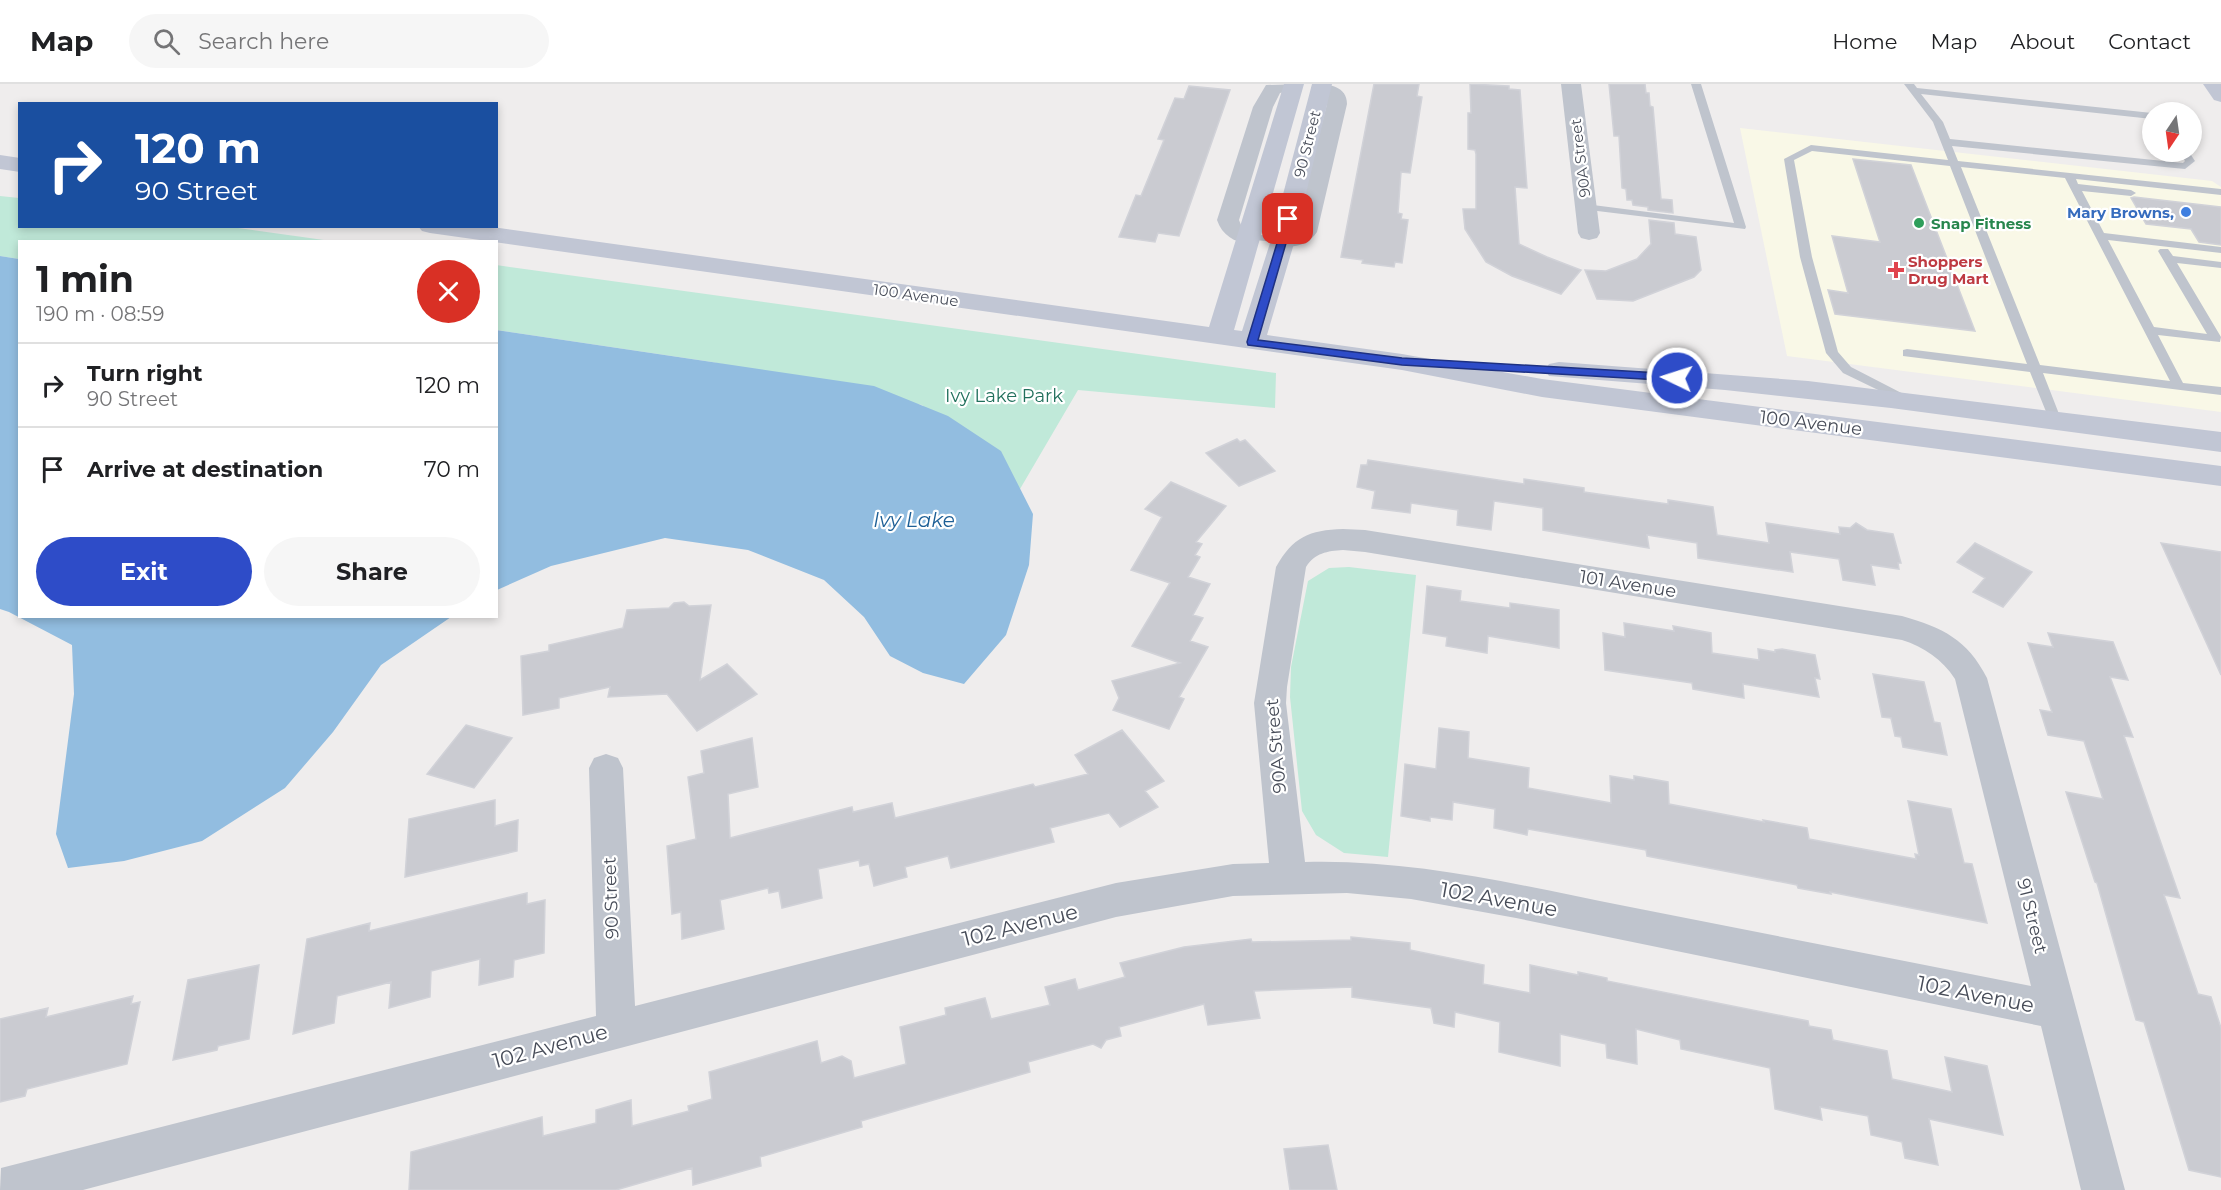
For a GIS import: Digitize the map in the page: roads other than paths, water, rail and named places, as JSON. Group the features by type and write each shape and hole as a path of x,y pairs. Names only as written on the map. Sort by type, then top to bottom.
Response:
{"main road":[{"path":"2213,84 2221,96"},
{"name":"90 Street","path":"1219,338 1250,237 1307,86"},
{"name":"90 Street","path":"1252,342 1283,240 1307,86"},
{"path":"0,162 18,165"},
{"name":"100 Avenue","path":"444,228 1402,362 1542,388 2221,476"},
{"name":"100 Avenue","path":"1402,362 1720,381 2055,419 2221,442"}],"street":[{"name":"90A Street","path":"1571,84 1589,233"},
{"name":"101 Avenue","path":"1304,548 1333,538 1365,541 1902,628 1926,634 1949,648"},
{"name":"90A Street","path":"1289,878 1270,703 1290,567 1294,557 1304,548"},
{"name":"91 Street","path":"1949,648 1964,664 1971,678 2103,1190"},
{"name":"90 Street","path":"606,768 616,1029"},
{"name":"102 Avenue","path":"20,1188 616,1029 1116,900 1233,880 1368,879 1411,883 1516,901 2056,1010"}],"lane":[{"path":"1585,207 1741,227 1696,84"},
{"path":"1910,87 2009,96 2142,115"},
{"path":"1910,87 1933,115 1945,142 2055,419"},
{"path":"1945,142 2142,162"},
{"path":"1914,403 1847,370 1833,353 1806,257 1789,159 1811,148 2221,192"},
{"path":"2145,162 2185,166 2189,162"},
{"path":"2068,175 2179,386"},
{"path":"2074,187 2221,202"},
{"path":"1250,237 1283,240"},
{"path":"2102,240 2221,250"},
{"path":"2102,240 2221,265"},
{"path":"2167,255 2221,257"},
{"path":"2167,255 2219,342"},
{"path":"2150,330 2219,342"},
{"path":"1907,353 2221,391"}],"water":[{"path":"0,256 18,259 18,617 0,609"},
{"name":"Ivy Lake","path":"498,330 874,386 948,416 1001,451 1033,514 1029,565 1006,635 964,684 923,673 890,656 864,617 824,580 748,550 665,538 551,566 498,590"},
{"path":"20,618 450,618 381,665 333,732 285,788 202,841 124,861 68,868 56,834 74,694 72,645"}],"place":[{"name":"Mary Browns,","path":"2186,212"},
{"name":"Snap Fitness","path":"1919,223"},
{"name":"Shoppers Drug Mart","path":"1896,270"}],"park label":[{"name":"Ivy Lake Park","path":"1004,396"}]}
